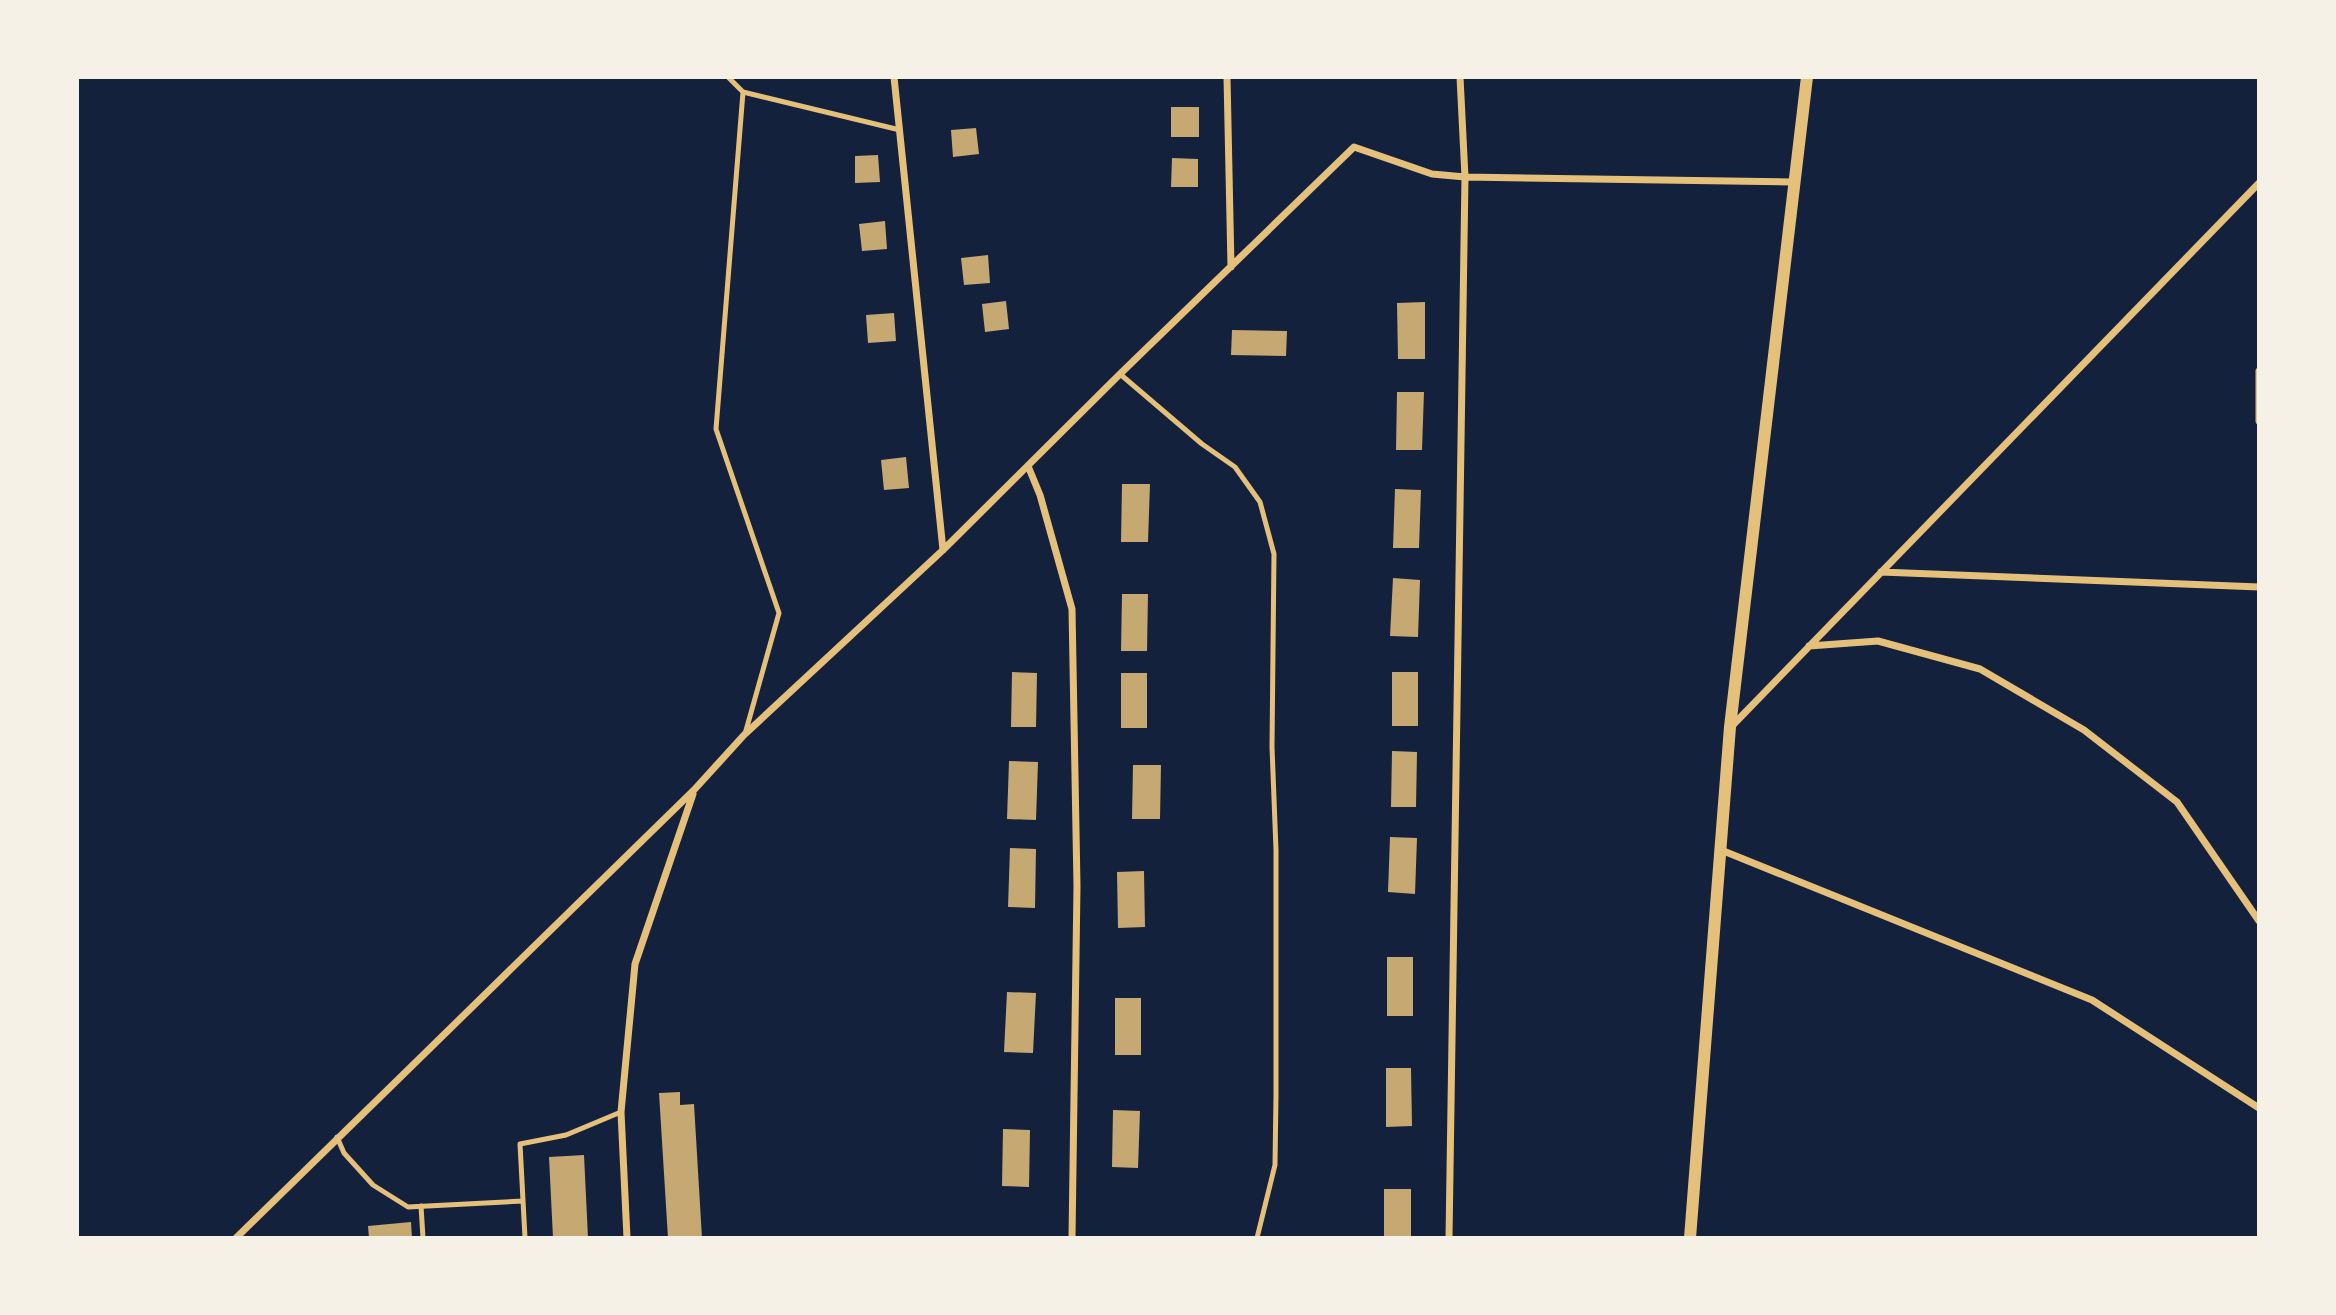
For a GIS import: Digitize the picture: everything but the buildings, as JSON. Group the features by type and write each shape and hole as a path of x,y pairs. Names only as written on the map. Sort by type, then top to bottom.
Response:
{"street":[{"path":"894,77 943,550"},
{"path":"1227,77 1231,267"},
{"path":"1449,1238 1465,177 1460,77"},
{"path":"1690,1238 1730,727 1807,77"},
{"path":"236,1238 694,790 744,735 943,550 1354,148 1432,174 1465,177 1793,182"},
{"path":"1730,727 2259,183"},
{"path":"2259,371 2259,421"},
{"path":"1028,466 1040,495 1072,609 1077,886 1072,1238"},
{"path":"1881,572 2259,587"},
{"path":"1809,646 1878,641 1980,669 2084,730 2177,802 2259,921"},
{"path":"627,1238 621,1112 635,964 694,790"},
{"path":"1721,850 2092,1000 2259,1108"}],"lane":[{"path":"728,77 743,92 900,130"},
{"path":"743,92 716,429 779,613 744,735"},
{"path":"1120,374 1235,467 1260,502 1274,554 1272,747 1276,850 1275,1165 1257,1238"},
{"path":"525,1238 520,1144 566,1135 621,1112"},
{"path":"337,1137 344,1153 373,1185 408,1207 523,1201"},
{"path":"421,1206 424,1238"}]}
